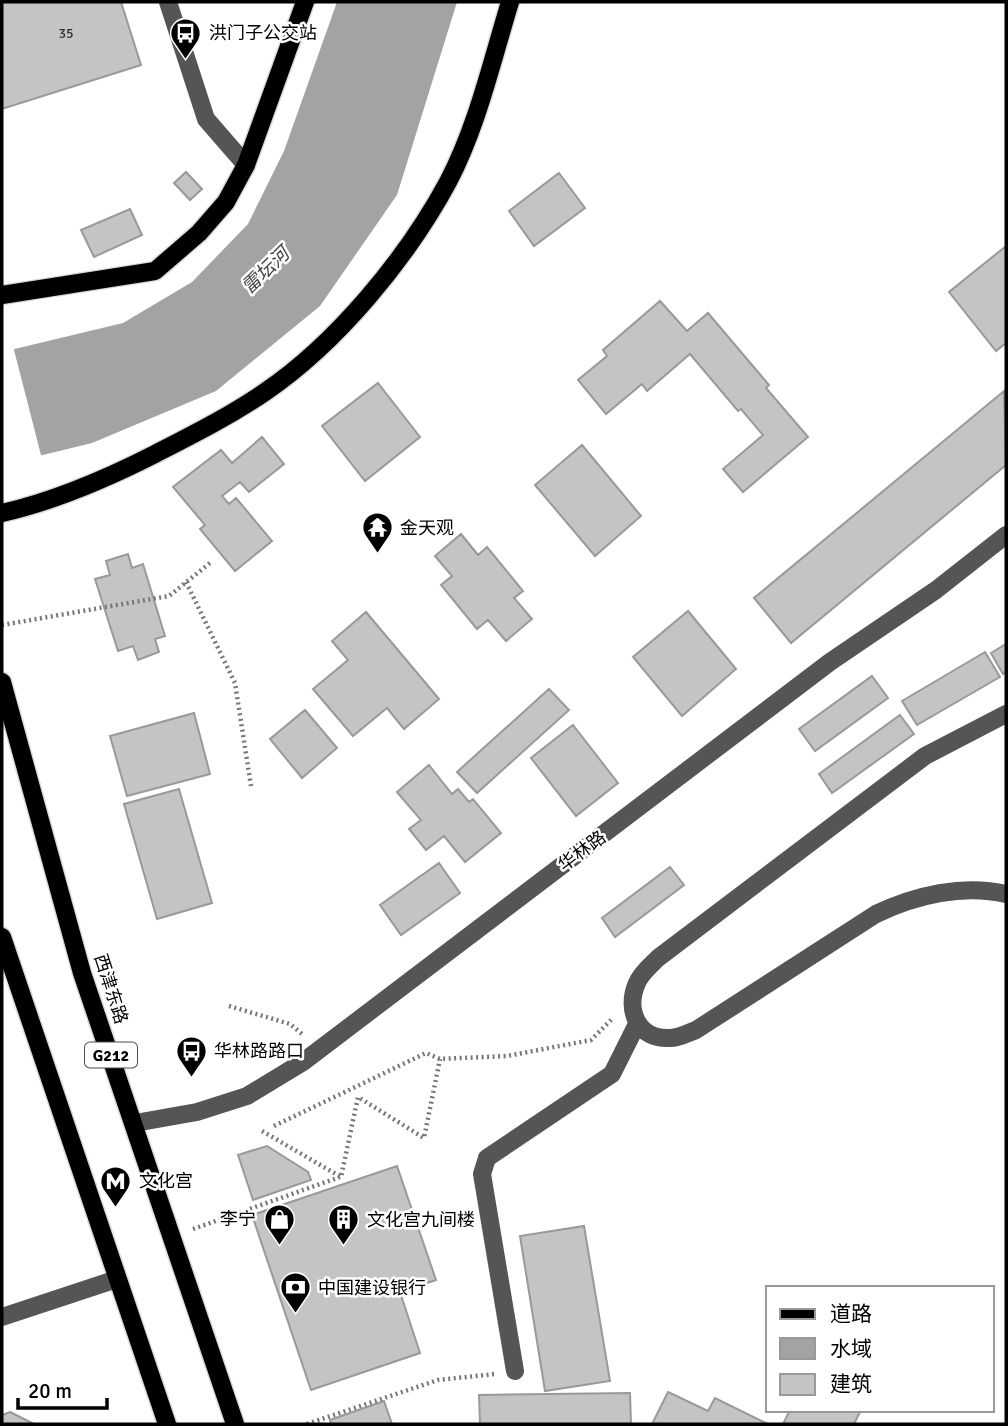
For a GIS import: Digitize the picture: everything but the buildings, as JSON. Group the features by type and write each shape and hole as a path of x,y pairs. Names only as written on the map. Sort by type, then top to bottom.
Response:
{"main road":[{"path":"2,295 155,271 199,233 226,202 246,165 305,2"},
{"path":"2,513 37,504 116,474 210,426 267,391 351,314 402,254 448,180 484,91 510,2"},
{"name":"西津东路","path":"2,682 82,973 235,1424"},
{"path":"2,937 167,1424"}],"street":[{"path":"168,2 206,119 246,165"},
{"name":"华林路","path":"135,1124 197,1112 247,1096 321,1048 830,662 936,590 1006,535"},
{"path":"1006,714 925,756 658,958 638,980 630,1002 637,1024 652,1037 673,1039 696,1030 876,914 906,900 942,892 1006,894"},
{"path":"515,1371 482,1174 487,1158 612,1074 637,1024"},
{"path":"2,1317 117,1279"}],"path":[{"path":"2,625 169,596 210,563"},
{"path":"186,582 235,683 251,786"},
{"path":"274,1126 426,1053 440,1059 507,1056 591,1040 630,1002"},
{"path":"229,1006 290,1024 321,1048"},
{"path":"341,1177 358,1097 424,1138 440,1059"},
{"path":"262,1131 341,1177"},
{"path":"173,1236 341,1177"},
{"path":"307,1424 438,1380 515,1371"}],"water":[{"name":"雷坛河","path":"337,2 457,2 397,195 320,306 216,391 92,443 2,465 2,352 123,323 192,282 248,224 284,151"}],"pier":[{"path":"13,346 42,459 2,469 2,348"}],"place":[{"name":"洪门子公交站","path":"186,60"},
{"name":"金天观","path":"377,555"},
{"name":"华林路路口","path":"191,1078"},
{"name":"文化宫","path":"116,1208"},
{"name":"李宁","path":"279,1246"},
{"name":"文化宫九间楼","path":"344,1247"},
{"name":"中国建设银行","path":"295,1315"}]}
